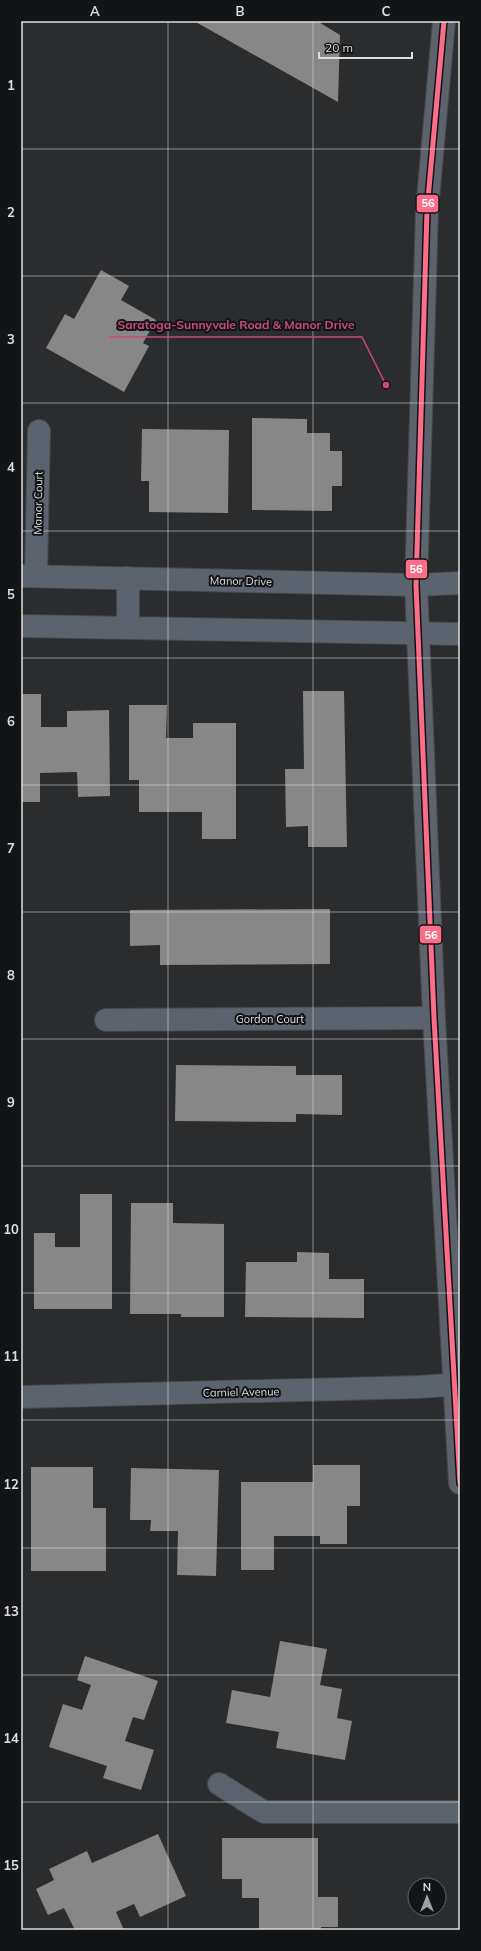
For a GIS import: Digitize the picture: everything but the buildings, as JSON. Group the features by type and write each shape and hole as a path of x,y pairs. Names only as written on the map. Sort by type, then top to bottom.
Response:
{"main road":[{"path":"444,21 428,210 416,585 434,1018 458,1384 460,1484"}],"street":[{"name":"Manor Court","path":"29,576 40,431"},
{"name":"Manor Drive","path":"29,576 416,585 460,583"},
{"path":"128,578 128,627"},
{"path":"21,626 460,634"},
{"name":"Gordon Court","path":"106,1020 434,1018"},
{"name":"Carniel Avenue","path":"21,1397 419,1388 458,1384"},
{"path":"219,1784 264,1812 460,1812"}],"transit line":[{"name":"56","path":"444,21 427,210 416,585 434,1018 460,1483"}],"place":[{"name":"Saratoga-Sunnyvale Road & Manor Drive","path":"386,385"}]}
